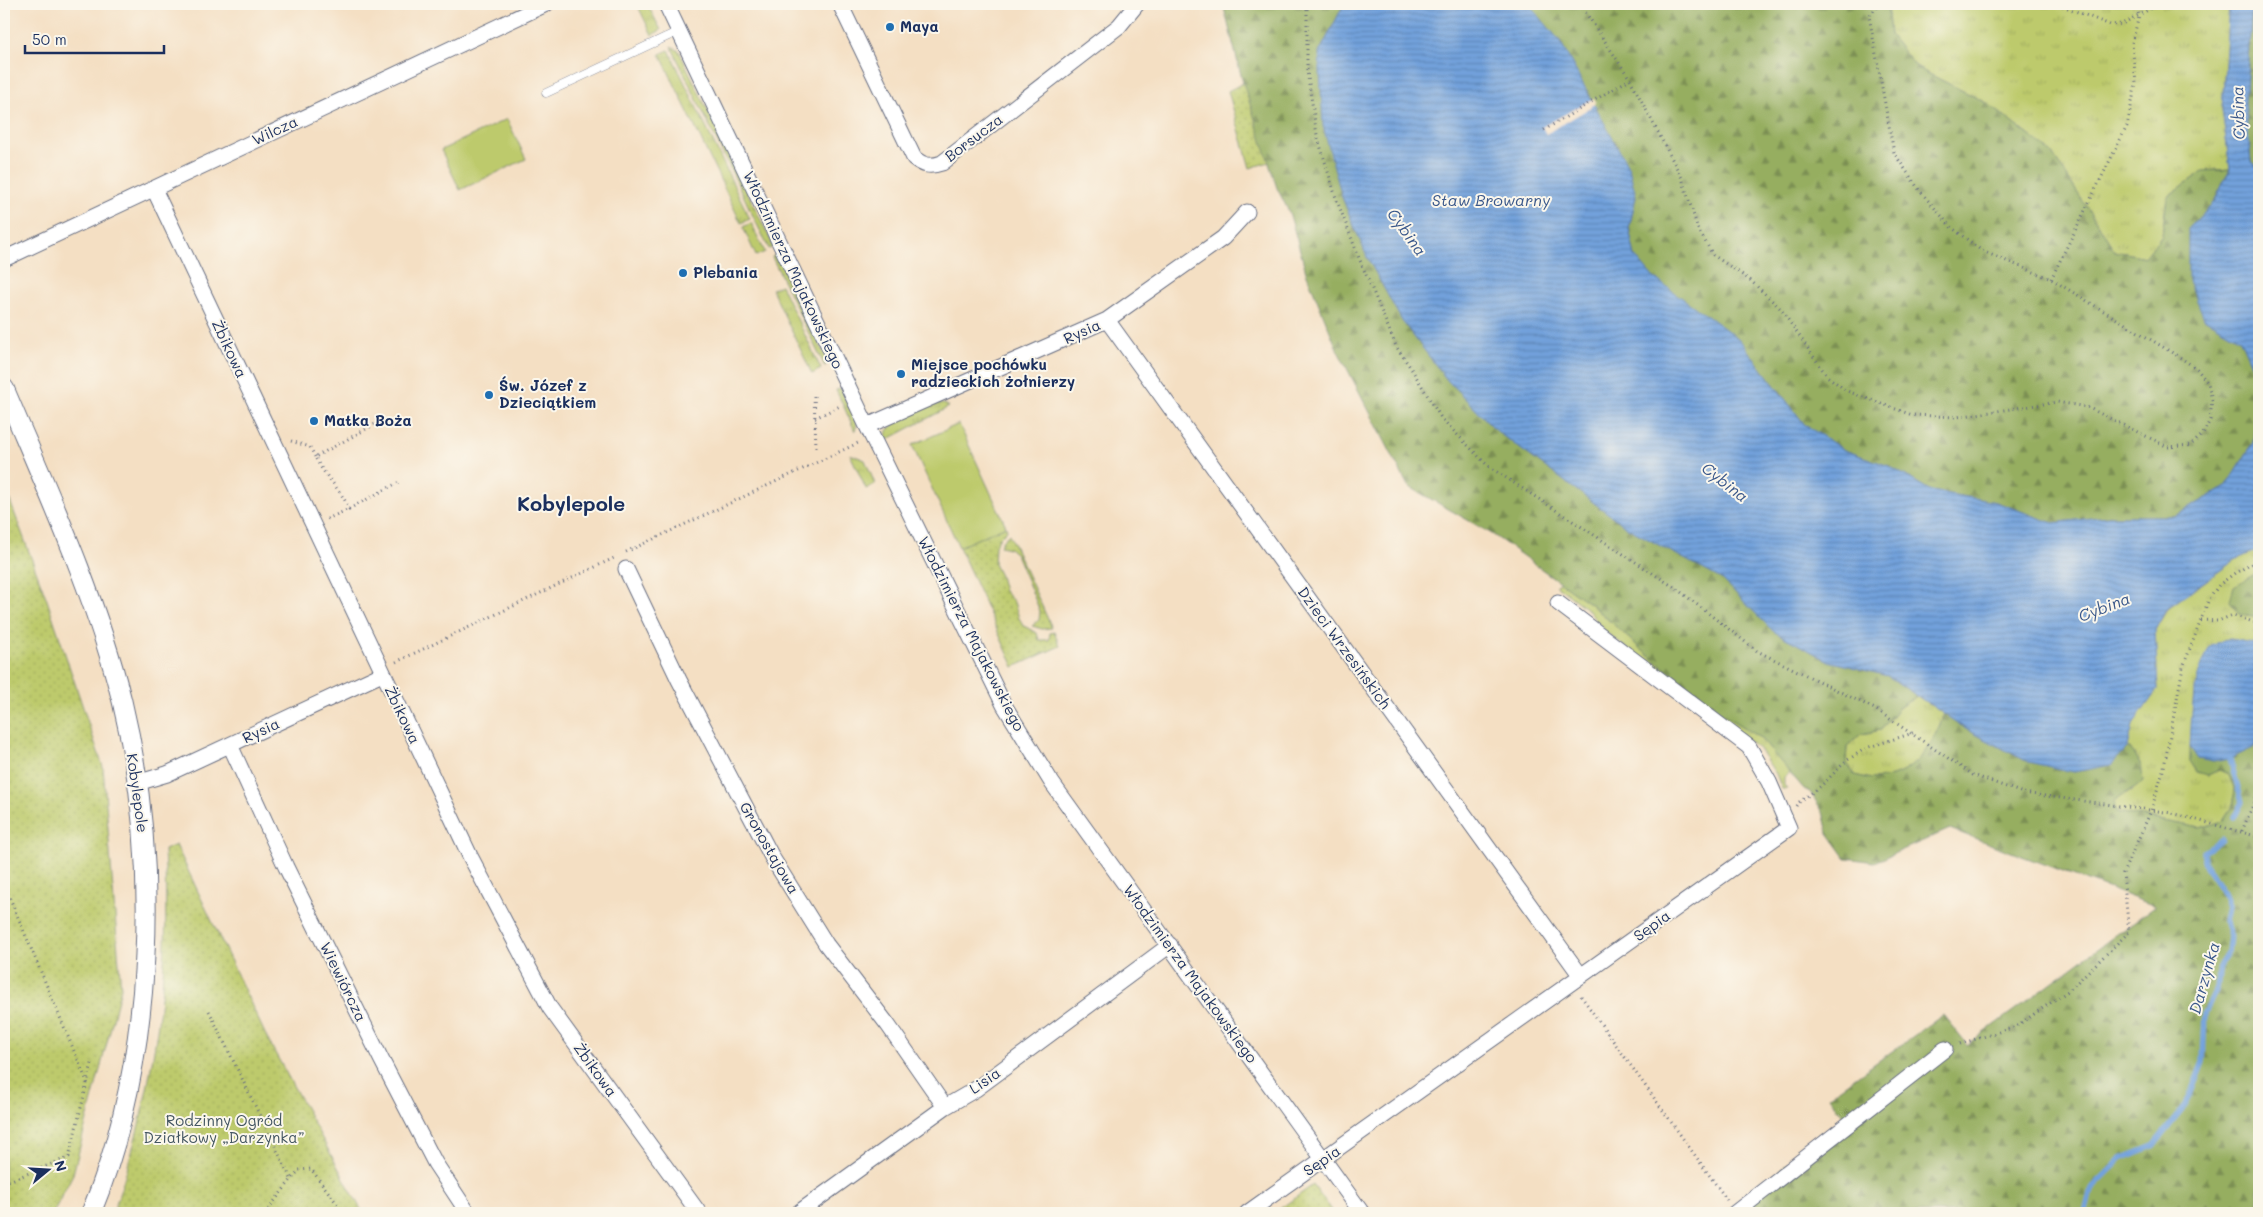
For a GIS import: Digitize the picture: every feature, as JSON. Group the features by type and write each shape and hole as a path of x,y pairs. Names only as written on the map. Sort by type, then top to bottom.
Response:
{"street":[{"name":"Wilcza","path":"4,259 546,4"},
{"name":"Włodzimierza Majakowskiego","path":"666,4 867,426 1004,705 1052,782 1362,1213"},
{"name":"Borsucza","path":"840,4 914,158 922,164 931,167 942,163 1119,26 1137,4"},
{"name":"Żbikowa","path":"154,189 382,674 470,856 550,1008 699,1213"},
{"name":"Rysia","path":"867,426 1107,320 1223,238 1247,212"},
{"name":"Dzieci Wrzesińskich","path":"1107,320 1576,980"},
{"name":"Kobylepole","path":"4,388 60,524 103,636 122,701 138,783 144,842 146,912 139,1014 131,1071 119,1128 105,1176 91,1213"},
{"name":"Gronostajowa","path":"626,569 679,680 773,859 826,944 888,1025 945,1107"},
{"name":"Sępia","path":"1247,1213 1789,828 1769,782 1748,747 1558,603"},
{"name":"Rysia","path":"138,783 168,774 382,674"},
{"name":"Wiewiórcza","path":"230,745 286,867 381,1059 435,1163 468,1213"},
{"name":"Lisia","path":"798,1213 945,1107 976,1089 1170,945"},
{"path":"1736,1213 1944,1049"}],"lane":[{"path":"546,93 680,32"}],"path":[{"path":"1307,4 1307,70 1317,135 1336,198 1396,346 1442,418 1488,466 1677,590 1757,651 1875,709 1973,775 2024,793 2151,812 2172,813 2259,837"},
{"path":"1580,4 1630,79 1682,178 1698,230 1713,255 1750,280 1780,308 1827,376 1847,391 1912,415 1957,417 2057,402 2065,403 2087,407 2168,447 2191,445 2203,434 2210,420 2212,400 2208,383 2197,369 2051,279 1982,251 1951,227 1920,191 1894,154 1869,16 1879,4"},
{"path":"2058,4 2110,25 2122,24 2159,4"},
{"path":"2051,279 2127,126 2136,83 2132,43 2139,16 2136,4"},
{"path":"1544,130 1630,79"},
{"path":"814,396 816,447"},
{"path":"815,418 841,406"},
{"path":"316,457 379,422"},
{"path":"284,439 310,446 322,472 342,493 349,509"},
{"path":"323,522 401,481"},
{"path":"1944,1049 2015,1027 2068,991 2129,932 2122,873 2151,812 2164,767 2183,667 2209,599 2219,585 2235,573 2259,560"},
{"path":"2201,620 2218,620 2233,615 2259,624"},
{"path":"1811,793 1822,786 1846,761 1866,748 1913,734"},
{"path":"2242,831 2259,791"},
{"path":"4,884 88,1084"},
{"path":"1576,980 1736,1213"},
{"path":"210,1011 290,1179"},
{"path":"4,1183 68,1157 92,1063"},
{"path":"266,1213 298,1170 312,1169 344,1213"}],"green space":[{"path":"637,4 647,4 661,30 652,35"},
{"path":"1223,4 1344,4 1319,53 1342,197 1367,257 1402,321 1448,381 1499,433 1628,528 1723,580 1773,631 1829,661 1888,676 1917,696 1898,708 1881,730 1861,734 1847,747 1846,761 1854,775 1872,779 1888,777 1910,767 1927,749 1944,714 1966,729 2028,762 2110,765 2128,747 2141,763 2143,781 2113,802 2117,812 2200,828 2223,821 2231,809 2235,791 2229,774 2219,770 2208,775 2197,772 2190,761 2190,747 2199,759 2254,747 2259,737 2259,1213 1725,1213 1845,1118 1829,1096 1943,1015 1967,1045 2155,906 1950,829 1875,862 1846,858 1828,833 1823,812 1810,792 1804,789 1760,738 1724,715 1643,651 1592,605 1492,534 1408,486 1338,351 1307,275 1289,212 1277,188 1243,83"},
{"path":"1529,4 1887,4 1890,35 1917,68 1987,103 2051,152 2115,251 2145,257 2162,235 2167,197 2203,171 2230,169 2214,202 2188,229 2204,318 2240,339 2259,383 2253,443 2226,487 2175,516 2108,516 2053,523 1996,502 1931,491 1889,466 1844,450 1805,425 1739,339 1653,278 1635,256 1629,229 1636,196"},
{"path":"1887,4 2229,4 2222,109 2230,169 2203,171 2167,197 2162,235 2145,257 2115,251 2051,152 1987,103 1917,68 1890,35"},
{"path":"2252,4 2259,4 2257,143 2259,143 2259,168 2251,162 2245,102"},
{"path":"671,46 679,51 774,247 769,249"},
{"path":"669,50 750,219 741,223 660,54"},
{"path":"1243,83 1269,162 1250,168 1228,91"},
{"path":"507,119 526,159 460,190 441,150"},
{"path":"751,223 765,252 756,256 743,227"},
{"path":"777,254 827,360 825,367 772,257"},
{"path":"781,285 821,369 812,374 772,289"},
{"path":"841,389 857,424 855,431 836,390"},
{"path":"936,404 944,404 949,407 885,441 891,426 897,421 912,412"},
{"path":"959,424 1006,526 959,547 912,445"},
{"path":"850,454 865,460 875,484 866,489"},
{"path":"4,485 47,600 103,767 121,988 73,1174 53,1213 4,1213"},
{"path":"1006,526 1007,530 999,538 995,546 994,564 1004,591 1014,602 1019,618 1024,626 1037,633 1039,640 1049,640 1050,633 1054,632 1060,646 1014,667 959,547"},
{"path":"1009,534 1052,628 1042,629 1032,626 1039,620 1040,611 1016,554 1009,548 1000,546"},
{"path":"2253,552 2259,553 2259,644 2229,639 2194,686 2190,761 2208,775 2219,770 2229,774 2235,791 2231,809 2223,821 2200,828 2117,812 2112,803 2119,796 2133,791 2141,763 2128,747 2133,724 2158,689 2155,630 2168,608 2235,560"},
{"path":"2255,574 2259,574 2259,617 2239,614 2230,601 2234,586"},
{"path":"1560,582 1592,605 1643,651 1724,715 1760,738 1790,772 1784,777 1784,785 1787,789 1782,789 1776,774 1759,749 1604,631 1588,610 1556,585"},
{"path":"1917,696 1944,714 1934,738 1920,758 1911,767 1888,777 1872,779 1854,775 1846,761 1847,747 1861,734 1881,730 1898,708"},
{"name":"Rodzinny Ogród Działkowy „Darzynka”","path":"176,845 268,1040 363,1213 113,1213 127,1169 149,1079 162,988 165,943 166,896 164,850"},
{"path":"1313,1185 1333,1213 1274,1213"}],"water":[{"name":"Staw Browarny","path":"1344,4 1529,4 1559,40 1629,168 1636,196 1629,229 1635,256 1653,277 1739,339 1805,425 1844,450 1889,466 1931,491 1996,502 2053,523 2108,516 2175,516 2226,487 2253,443 2259,383 2259,553 2253,552 2235,560 2167,608 2155,630 2158,689 2133,724 2128,747 2111,765 2074,772 2028,762 1966,729 1888,676 1829,661 1773,631 1723,580 1628,528 1499,433 1448,381 1402,321 1367,257 1342,197 1323,126 1319,53"},
{"name":"Cybina","path":"2229,4 2252,4 2245,102 2251,162 2259,168 2259,383 2240,339 2204,318 2188,278 2188,229 2214,202 2230,169 2222,109"},
{"path":"2229,639 2259,644 2259,737 2255,747 2230,759 2213,762 2198,759 2190,747 2194,694 2200,670 2211,645"}],"pier":[{"path":"1594,98 1596,103 1588,109 1546,134 1542,127"}],"waterway":[{"name":"Darzynka","path":"2230,759 2242,802 2234,818"},
{"name":"Darzynka","path":"2085,1213 2091,1189 2121,1159 2153,1146 2186,1105 2203,1062 2205,1013 2217,988 2220,965 2228,952 2230,936 2225,921 2228,906 2223,893 2204,861 2204,851 2222,839"}],"place":[{"name":"Maya","path":"890,27"},
{"name":"Plebania","path":"683,273"},
{"name":"Miejsce pochówku radzieckich żołnierzy","path":"901,374"},
{"name":"Św. Józef z Dzieciątkiem","path":"489,395"},
{"name":"Matka Boża","path":"314,421"}],"district":[{"name":"Kobylepole","path":"571,504"}]}
